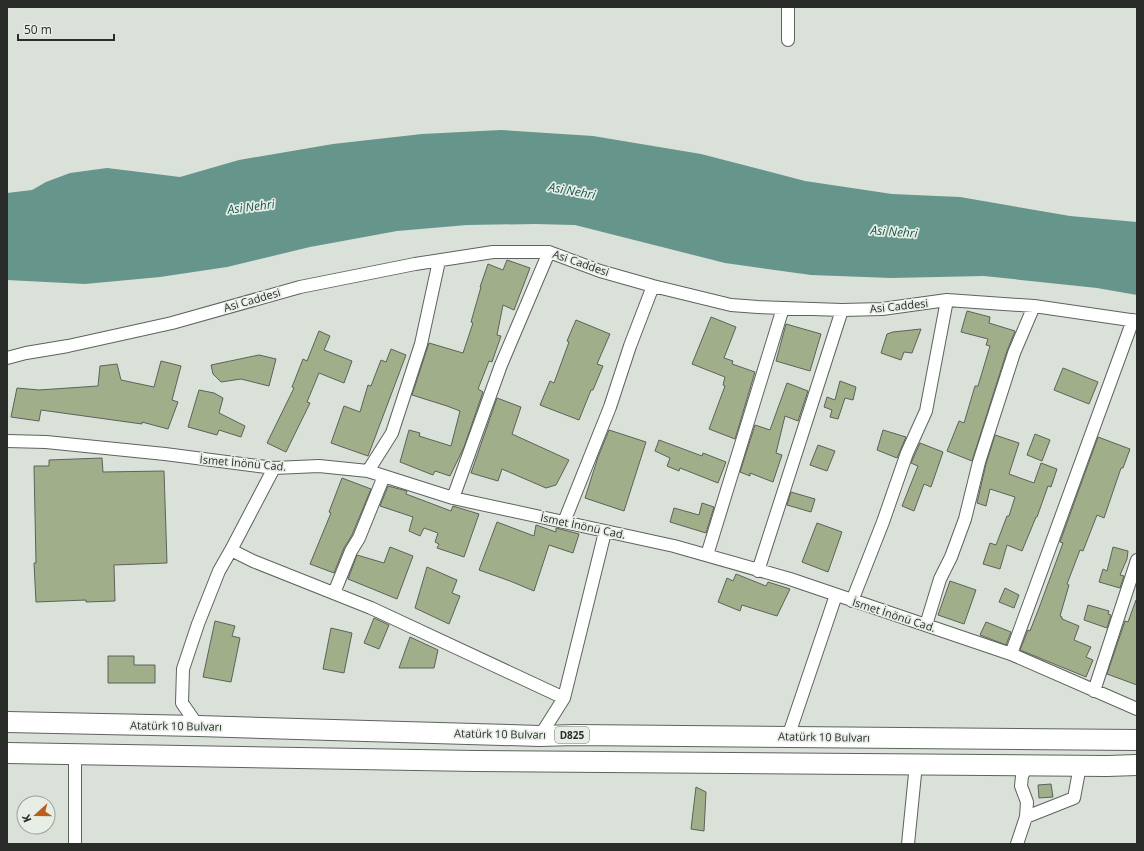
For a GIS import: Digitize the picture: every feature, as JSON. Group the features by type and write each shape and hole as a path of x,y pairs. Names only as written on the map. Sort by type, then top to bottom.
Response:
{"highway":[{"name":"Atatürk 10 Bulvarı","path":"7,722 540,736 575,735 1137,740"},
{"path":"7,753 475,761 1080,766 1137,765"}],"street":[{"path":"788,7 788,40"},
{"name":"Asi Caddesi","path":"7,358 172,324 300,287 415,264 493,252 549,252 600,270 653,286 731,305 842,310 882,309 947,300 1034,306 1135,321"},
{"path":"453,498 501,365 549,252"},
{"path":"368,471 392,433 421,344 438,261"},
{"path":"564,522 610,407 630,346 653,286"},
{"path":"852,601 883,522 907,453 926,411 947,300"},
{"path":"926,625 940,579 951,557 965,519 979,462 1014,353 1034,306"},
{"path":"707,555 783,308"},
{"path":"758,570 842,310"},
{"path":"1011,654 1135,321"},
{"name":"İsmet İnönü Cad.","path":"7,441 46,442 274,468 319,466 368,471 453,498 674,546 790,579 1011,654 1137,709"},
{"path":"198,726 182,703 183,669 198,624 219,571 274,468"},
{"path":"334,593 351,551 359,538 384,476"},
{"path":"540,736 564,698 605,532"},
{"path":"231,550 253,561 371,608 564,698"},
{"path":"1094,691 1137,560"},
{"path":"788,737 836,595"},
{"path":"75,754 75,844"},
{"path":"908,844 916,764"},
{"path":"1016,844 1026,816 1027,802 1021,786 1022,776 1028,765"},
{"path":"1026,816 1074,798 1080,766"}],"water":[{"name":"Asi Nehri","path":"501,130 593,136 701,154 805,181 892,194 960,197 1070,216 1137,222 1137,295 1097,288 984,276 891,278 811,275 725,263 575,225 535,224 467,225 397,231 310,247 227,267 160,277 85,284 7,280 7,193 32,190 46,182 70,173 107,168 180,177 239,160 333,144 422,134"}],"building":[{"path":"507,260 530,268 514,310 503,305 497,335 501,336 492,362 489,361 478,389 483,392 464,447 450,476 435,471 433,475 400,462 409,430 420,433 419,436 451,446 460,411 412,395 429,343 463,353 473,323 471,322 480,287 488,264 503,270"},
{"path":"967,311 990,317 989,323 1015,331 1007,351 972,461 947,451 959,421 964,423 975,386 978,386 990,346 986,345 988,339 961,332"},
{"path":"711,317 736,327 724,358 733,361 732,364 755,372 735,439 709,429 725,386 723,385 725,377 692,364"},
{"path":"576,320 610,334 597,364 603,366 593,390 591,390 579,420 540,405 550,381 554,383 569,342 567,341"},
{"path":"786,324 821,334 810,371 776,361"},
{"path":"921,329 912,353 904,352 901,360 881,353 887,334"},
{"path":"319,331 330,336 324,350 352,361 344,383 319,373 307,402 310,403 286,452 267,443 294,388 292,387 303,359 307,361"},
{"path":"391,349 406,355 368,456 331,443 344,406 360,412 368,385 371,386 381,360 386,362"},
{"path":"259,355 276,359 269,386 241,379 221,382 213,374 211,365"},
{"path":"161,361 181,366 172,400 178,402 168,429 142,422 142,424 41,410 39,421 11,417 17,388 39,390 98,386 100,366 117,364 121,380 154,387"},
{"path":"1063,368 1098,382 1089,404 1054,390"},
{"path":"840,381 856,387 853,400 845,398 838,419 830,417 832,410 824,407 827,397 835,400"},
{"path":"787,383 808,391 798,421 785,416 776,453 782,455 773,482 750,473 750,476 740,472 755,425 770,430"},
{"path":"199,390 214,393 223,398 219,413 245,426 241,437 219,430 217,435 188,427"},
{"path":"497,398 521,407 512,434 569,460 556,485 546,488 502,469 498,481 471,473"},
{"path":"609,430 646,442 624,511 585,498 598,457"},
{"path":"883,430 906,437 897,458 877,450"},
{"path":"1035,434 1050,440 1042,461 1027,455"},
{"path":"995,435 1019,443 1009,474 1034,483 1041,463 1057,469 1051,487 1048,486 1037,517 1022,551 1007,545 1000,569 983,564 990,543 996,545 1007,516 1009,516 1015,497 990,489 986,506 977,503 986,464"},
{"path":"1098,437 1130,449 1123,468 1121,468 1104,518 1097,515 1083,551 1080,550 1067,584 1069,585 1060,616 1062,619 1079,626 1074,640 1091,647 1086,657 1093,660 1086,677 1020,650 1028,630 1030,631 1063,543 1060,542"},
{"path":"659,440 702,456 703,453 726,462 718,483 680,468 679,471 667,466 670,458 655,451"},
{"path":"920,443 943,452 931,487 924,484 914,511 902,506 918,466 911,463"},
{"path":"818,445 835,451 827,471 810,465"},
{"path":"102,458 103,472 164,471 167,563 114,565 115,601 86,602 86,600 36,602 34,563 36,563 34,466 49,466 49,460"},
{"path":"342,478 371,489 334,573 310,564 331,513 329,512"},
{"path":"388,486 407,491 406,494 451,511 453,506 479,514 464,557 437,548 439,544 435,542 438,533 424,528 420,536 409,531 413,517 380,506"},
{"path":"791,492 815,499 811,512 787,505"},
{"path":"702,503 714,507 706,533 670,522 674,508 699,515"},
{"path":"497,522 534,536 536,525 556,532 556,528 579,534 573,553 549,545 534,591 479,570"},
{"path":"817,523 842,532 828,572 802,562"},
{"path":"390,547 413,556 397,599 348,579 357,555 384,563"},
{"path":"1113,547 1128,551 1127,559 1120,575 1124,576 1120,588 1099,582 1103,569 1107,571"},
{"path":"427,567 457,580 452,593 460,596 449,624 415,608"},
{"path":"736,574 766,586 768,582 790,589 777,616 742,605 740,611 718,602 727,578 733,581"},
{"path":"950,581 976,590 964,624 938,615"},
{"path":"1005,588 1019,595 1014,608 999,602"},
{"path":"1136,600 1137,685 1107,674 1125,621 1128,622"},
{"path":"1088,605 1109,611 1108,614 1111,615 1107,628 1084,620"},
{"path":"374,618 389,625 379,649 364,643"},
{"path":"215,621 235,626 232,636 240,638 231,682 203,677"},
{"path":"986,622 1011,632 1006,645 980,635"},
{"path":"331,628 352,633 344,673 323,669"},
{"path":"410,637 438,650 434,668 399,668"},
{"path":"108,656 134,656 134,665 155,665 155,683 108,683"},
{"path":"1051,784 1053,797 1039,798 1038,785"},
{"path":"696,787 706,792 704,831 691,829"}]}
